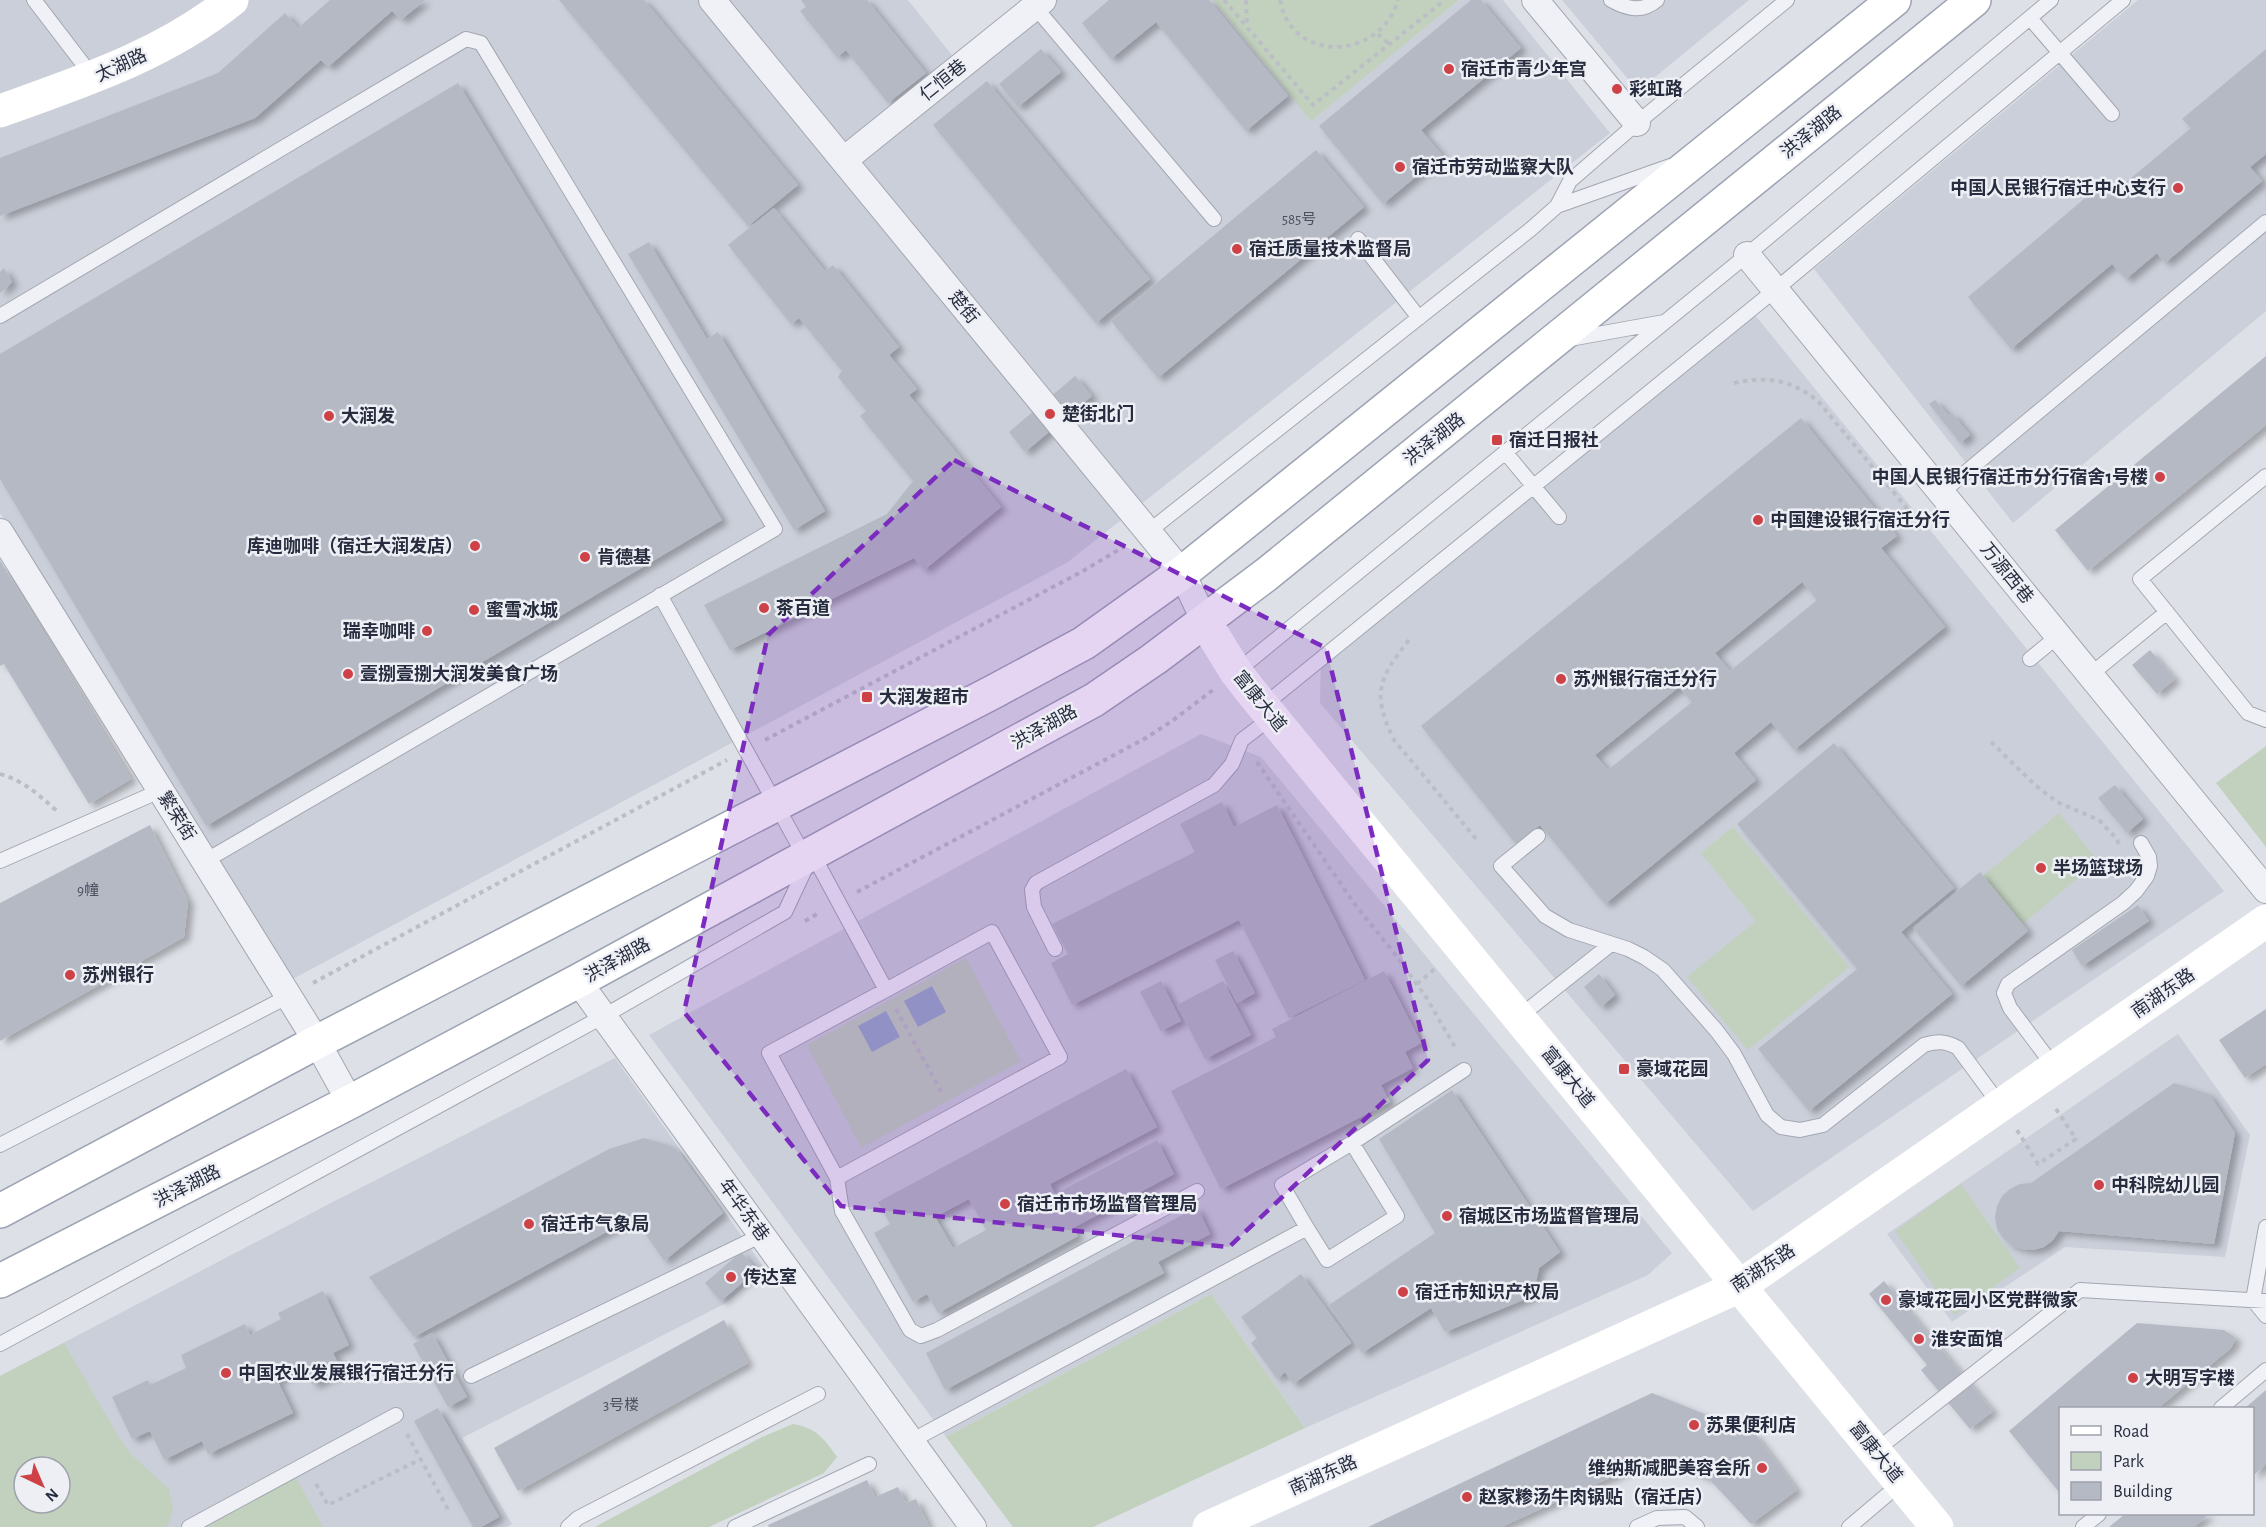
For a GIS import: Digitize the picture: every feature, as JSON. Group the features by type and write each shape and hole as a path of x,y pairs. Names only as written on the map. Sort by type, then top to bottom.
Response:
{"main road":[{"name":"太湖路","path":"0,111 94,78 170,42 194,28 232,0"},
{"path":"0,1210 317,1042 995,691 1084,642 1182,573 1894,0"},
{"name":"洪泽湖路","path":"0,1281 350,1102 578,981 1094,700 1205,622 1974,0"},
{"name":"富康大道","path":"1205,622 1236,672 1937,1527"},
{"name":"南湖东路","path":"1209,1527 1740,1286 2266,921"}],"street":[{"name":"楚街","path":"712,0 1182,573 1205,622"},
{"path":"1534,0 1637,123"},
{"name":"仁恒巷","path":"843,160 1039,3"},
{"name":"万源西巷","path":"1747,255 2266,890"},
{"name":"繁荣街","path":"0,532 289,996 350,1102"},
{"name":"年华东巷","path":"578,981 973,1527"}],"lane":[{"path":"34,0 94,78"},
{"path":"1611,0 1627,8 1640,9 1657,0"},
{"path":"1148,532 1531,229 1557,206 1570,181 1787,0"},
{"path":"1236,672 1747,255 2051,0"},
{"path":"1055,949 1034,907 1032,890 1036,883 1214,785 1232,764 1242,740 1268,711 1534,487 2123,0"},
{"path":"1039,3 1214,219"},
{"path":"2030,18 2112,114"},
{"path":"0,316 466,39 481,43 775,529 205,861"},
{"path":"1557,206 1701,156"},
{"path":"1941,493 2266,222"},
{"path":"1358,239 1419,318"},
{"path":"1554,341 1665,322"},
{"path":"1505,452 1559,517"},
{"path":"2266,476 2140,579 2248,713 2266,720"},
{"path":"660,595 776,805 808,855 886,990"},
{"path":"2090,675 2167,612"},
{"path":"2030,659 2058,636"},
{"path":"0,861 162,790"},
{"path":"1538,836 1501,866 1545,916 1569,930 1644,957 1663,970 1734,1054 1767,1115 1780,1128 1800,1130 1823,1125 1924,1045 1938,1041 1949,1042 1958,1048 2000,1105"},
{"path":"2046,1074 2004,993 2008,984 2123,903 2142,885 2150,866 2149,857 2141,843"},
{"path":"0,1344 604,1016 785,912 808,855"},
{"path":"837,1178 1060,1057 992,932 769,1053 837,1178 842,1211 910,1330 921,1336 937,1330 1197,1191"},
{"path":"1519,1017 1611,945"},
{"path":"0,1145 289,996"},
{"path":"1353,1143 1397,1216 1327,1260 1282,1185 1353,1143 1464,1070"},
{"path":"2266,1227 2260,1301 2266,1316"},
{"path":"911,1442 1307,1228"},
{"path":"471,1376 762,1235"},
{"path":"1875,1451 2080,1290 2260,1301"},
{"path":"2222,1407 2266,1370"},
{"path":"568,1527 578,1518 818,1394"},
{"path":"189,1527 396,1415"},
{"path":"735,1527 869,1464"},
{"path":"1850,1527 1902,1483"},
{"path":"2083,1527 2097,1515"},
{"path":"1637,1527 1657,1518 1685,1517 1697,1527"}],"path":[{"path":"1224,0 1313,105 1444,0"},
{"path":"1246,0 1247,28"},
{"path":"1280,0 1291,26 1307,39 1324,46 1343,48 1362,43 1378,34 1390,19 1398,0"},
{"path":"1378,34 1389,45"},
{"path":"1734,382 1773,379 1805,391 1818,401 1909,511"},
{"path":"289,996 1083,571 1148,532"},
{"path":"1410,640 1388,666 1382,684 1380,703 1385,723 1394,740 1477,840"},
{"path":"1242,740 1356,906 1426,997 1458,1054"},
{"path":"1991,742 2035,785 2057,802 2099,820 2116,838 2120,846"},
{"path":"0,774 19,780 35,790 76,828"},
{"path":"886,990 953,1115"},
{"path":"2000,1105 2038,1164 2076,1139 2046,1074"},
{"path":"396,1415 450,1513"},
{"path":"305,1464 328,1505 421,1459"}],"highlighted area":[{"path":"954,460 1326,648 1428,1060 1229,1247 841,1206 684,1012 768,635"}],"shaded area":[{"path":"0,0 908,0 967,74 1056,0 1213,0 1311,120 1459,0 1503,0 1610,133 1068,562 293,979 0,513"},
{"path":"1562,0 1749,0 1638,91"},
{"path":"2138,0 2266,0 2266,311 2013,523 1814,269"},
{"path":"1746,304 2224,891 1753,1211 1320,703 1321,649"},
{"path":"1201,734 1261,757 1672,1253 1648,1275 1305,1428 1211,1294 946,1437 649,1035"},
{"name":"中科院幼儿园","path":"2178,1034 2250,1135 2225,1257 2065,1247 1952,1322 1887,1234"},
{"path":"615,1058 765,1269 726,1303 462,1438 512,1524 507,1527 0,1527 0,1376"}],"green space":[{"path":"1213,0 1459,0 1311,121"},
{"path":"2266,746 2266,847 2216,783"},
{"name":"半场篮球场","path":"2059,813 2098,861 2023,924 1983,876"},
{"path":"1733,827 1849,967 1748,1050 1687,977 1756,921 1701,853"},
{"path":"966,958 1021,1061 861,1148 807,1045"},
{"path":"1961,1184 2020,1268 1954,1315 1895,1231"},
{"path":"1211,1294 1305,1428 1093,1527 1013,1527 946,1437"},
{"path":"64,1343 120,1439 133,1456 169,1489 173,1509 168,1525 165,1527 0,1527 0,1376"},
{"path":"793,1424 814,1431 828,1444 837,1457 824,1473 709,1527 595,1527 762,1437"},
{"path":"296,1478 323,1527 209,1527 208,1525"}],"water":[{"path":"932,986 946,1012 918,1027 904,1001"},
{"path":"886,1011 900,1037 872,1052 858,1026"}],"building":[{"path":"330,0 425,0 401,20 392,11 328,67 321,60 255,118 0,216 0,158 218,73 285,13 298,28"},
{"path":"559,0 644,0 798,185 748,226"},
{"path":"801,0 867,0 926,73 888,103 846,50 837,57 800,11 806,7"},
{"path":"1109,0 1209,0 1288,96 1246,131 1156,22 1111,59 1082,23"},
{"path":"1471,0 1481,0 1521,48 1421,130 1442,155 1383,204 1319,126"},
{"path":"1041,49 1061,72 1018,107 999,84"},
{"path":"2266,49 2266,154 2250,167 2262,181 2165,263 2157,253 2126,279 2112,264 2011,349 1968,297 2097,188 2106,199 2191,128 2182,119"},
{"path":"987,81 1150,279 1096,323 933,125"},
{"name":"大润发","path":"458,83 722,520 206,826 0,479 0,354"},
{"path":"1316,150 1364,207 1158,378 1111,321"},
{"path":"774,208 825,271 833,265 899,347 889,355 917,389 909,395 1001,507 924,570 914,558 730,650 704,605 887,514 913,481 860,416 866,411 838,377 842,371 799,318 791,324 728,245"},
{"path":"649,242 707,339 718,332 825,511 794,530 628,254"},
{"path":"4,268 12,282 0,293 0,272"},
{"name":"中国人民银行宿迁市分行宿舍1号楼","path":"2266,356 2266,425 2088,571 2055,530"},
{"name":"楚街北门","path":"1075,376 1092,396 1025,452 1009,432"},
{"path":"1935,400 1949,416 1952,413 1970,435 1960,443 1929,404"},
{"path":"1801,418 1897,536 1881,548 1945,627 1794,750 1771,722 1734,753 1756,780 1605,904 1540,825 1516,844 1421,726","holes":["1802,582 1817,600 1730,671 1715,653","1679,687 1692,702 1608,770 1595,755"]},
{"path":"0,560 131,779 89,804 4,664 0,666"},
{"path":"2150,650 2175,679 2157,694 2132,665"},
{"path":"1834,743 1954,888 1901,932 1952,994 1809,1111 1758,1049 1857,969 1737,824"},
{"path":"2115,785 2143,819 2127,833 2098,798"},
{"path":"1222,802 1234,827 1277,805 1365,980 1289,1018 1239,920 1072,1005 1051,963 1068,954 1052,924 1195,852 1180,824"},
{"path":"150,825 188,901 184,937 0,1041 0,903"},
{"path":"1980,872 2028,931 1961,986 1913,928"},
{"path":"2138,905 2149,921 2082,966 2072,950"},
{"path":"1233,951 1255,993 1237,1003 1215,960"},
{"path":"1384,971 1421,1043 1405,1052 1413,1068 1381,1085 1390,1102 1221,1189 1171,1091 1276,1037 1272,1029"},
{"path":"1599,974 1615,995 1601,1007 1584,987"},
{"path":"1161,981 1181,1021 1161,1031 1140,992"},
{"path":"1223,981 1251,1035 1205,1059 1177,1005"},
{"path":"2266,1009 2266,1064 2245,1078 2219,1040"},
{"path":"1126,1069 1157,1127 1050,1184 1055,1194 1157,1140 1174,1174 1073,1228 1078,1236 938,1313 927,1294 913,1302 874,1233 890,1224 878,1202","holes":["969,1199 986,1230 953,1248 935,1217"]},
{"path":"2174,1083 2209,1094 2235,1133 2214,1244 2059,1231 2044,1247 2033,1250 2011,1245 2003,1238 1997,1229 1995,1217 2002,1196 2020,1184 2031,1183"},
{"path":"1452,1090 1560,1252 1539,1268 1533,1296 1445,1332 1431,1308 1362,1353 1329,1305 1435,1233 1379,1139"},
{"path":"644,1138 668,1145 678,1151 723,1213 664,1261 634,1217 414,1337 369,1277 609,1149"},
{"path":"1197,1207 1210,1234 1158,1262 1164,1273 945,1390 926,1353"},
{"name":"传达室","path":"741,1252 757,1270 721,1301 705,1283"},
{"path":"1301,1274 1351,1343 1293,1384 1285,1372 1277,1379 1251,1343 1257,1338 1241,1317"},
{"path":"1884,1281 1993,1411 1970,1429 1921,1370 1927,1365 1869,1294"},
{"path":"323,1291 349,1345 333,1353 342,1371 313,1385 304,1367 277,1380 293,1413 208,1454 202,1441 164,1460 150,1431 132,1439 112,1397 148,1380 150,1385 186,1368 181,1355 245,1324 250,1335 281,1319 278,1313"},
{"path":"724,1320 748,1363 518,1491 494,1448"},
{"name":"大明写字楼","path":"2137,1323 2224,1330 2236,1338 2231,1348 2159,1407 2059,1407 2059,1492 2009,1431"},
{"path":"432,1333 467,1397 448,1407 413,1344"},
{"path":"2266,1390 2266,1464 2254,1475 2254,1407 2246,1407"},
{"path":"1652,1393 1755,1434 1797,1490 1751,1524 1709,1479 1656,1457 1501,1527 1368,1527"},
{"path":"438,1408 499,1517 481,1527 473,1527 414,1421"},
{"path":"867,1480 875,1497 898,1487 906,1503 916,1499 929,1527 769,1527 768,1525"},
{"path":"2124,1515 2208,1515 2194,1527 2109,1527"}],"place":[{"name":"宿迁市青少年宫","path":"1449,69"},
{"name":"彩虹路","path":"1617,89"},
{"name":"宿迁市劳动监察大队","path":"1400,167"},
{"name":"中国人民银行宿迁中心支行","path":"2178,188"},
{"name":"宿迁质量技术监督局","path":"1237,249"},
{"name":"楚街北门","path":"1050,414"},
{"name":"大润发","path":"329,416"},
{"name":"宿迁日报社","path":"1497,440"},
{"name":"中国人民银行宿迁市分行宿舍1号楼","path":"2160,477"},
{"name":"中国建设银行宿迁分行","path":"1758,520"},
{"name":"库迪咖啡（宿迁大润发店）","path":"475,546"},
{"name":"肯德基","path":"585,557"},
{"name":"茶百道","path":"764,608"},
{"name":"蜜雪冰城","path":"474,610"},
{"name":"瑞幸咖啡","path":"427,631"},
{"name":"壹捌壹捌大润发美食广场","path":"348,674"},
{"name":"苏州银行宿迁分行","path":"1561,679"},
{"name":"大润发超市","path":"867,697"},
{"name":"半场篮球场","path":"2041,868"},
{"name":"苏州银行","path":"70,975"},
{"name":"豪域花园","path":"1624,1069"},
{"name":"中科院幼儿园","path":"2099,1185"},
{"name":"宿迁市市场监督管理局","path":"1005,1204"},
{"name":"宿城区市场监督管理局","path":"1447,1216"},
{"name":"宿迁市气象局","path":"529,1224"},
{"name":"传达室","path":"731,1277"},
{"name":"宿迁市知识产权局","path":"1403,1292"},
{"name":"豪域花园小区党群微家","path":"1886,1300"},
{"name":"淮安面馆","path":"1919,1339"},
{"name":"中国农业发展银行宿迁分行","path":"226,1373"},
{"name":"大明写字楼","path":"2133,1378"},
{"name":"苏果便利店","path":"1694,1425"},
{"name":"维纳斯减肥美容会所","path":"1762,1468"},
{"name":"赵家糁汤牛肉锅贴（宿迁店）","path":"1467,1497"}]}
